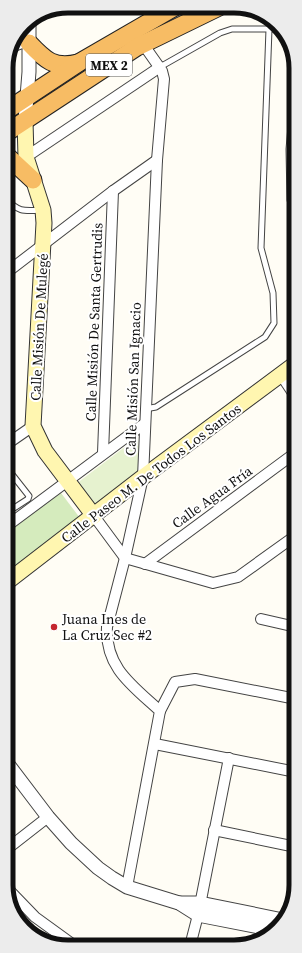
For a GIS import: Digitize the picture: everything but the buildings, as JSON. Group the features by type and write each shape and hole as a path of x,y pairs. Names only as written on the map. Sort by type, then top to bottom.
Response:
{"highway":[{"name":"MEX 2","path":"13,107 80,62 165,13"},
{"name":"MEX 2","path":"13,129 143,44 206,13"},
{"path":"30,43 46,60 61,65 80,62"},
{"path":"14,161 33,180"}],"main road":[{"path":"14,161 25,121"},
{"name":"Calle Misión De Mulegé","path":"33,180 43,210 44,245 33,426 45,451 94,516"},
{"name":"Calle Paseo M. De Todos Los Santos","path":"13,577 143,477 289,369"}],"street":[{"path":"25,121 28,97 29,30"},
{"name":"Calle Misión San Ignacio","path":"143,44 160,67 164,79 157,160 144,424 143,477 126,558 107,627 107,645 113,662 126,680 160,711"},
{"path":"14,161 160,67"},
{"path":"13,268 113,191 157,160"},
{"name":"Calle Misión De Santa Gertrudis","path":"103,453 113,191"},
{"path":"281,375 289,387"},
{"path":"13,521 144,424"},
{"path":"13,440 33,426"},
{"name":"Calle Agua Fría","path":"146,564 289,457"},
{"path":"94,516 126,558 213,583 238,577 289,540"},
{"path":"261,619 289,625"},
{"path":"127,887 160,711 175,682 195,679 289,697"},
{"path":"155,744 289,771"},
{"path":"191,940 229,758"},
{"path":"13,771 48,817 71,843 98,868 127,887 268,928"},
{"path":"13,844 48,817"},
{"path":"214,830 289,846"},
{"path":"14,895 35,917 67,940"},
{"path":"199,909 276,919"}],"lane":[{"path":"160,67 220,33 242,28 273,29"},
{"path":"145,409 156,406 265,337 274,323 273,293 261,248 269,29"},
{"path":"18,47 30,43"},
{"path":"13,205 22,211 43,210"},
{"path":"13,476 29,496 28,499 14,508 13,507"}],"green space":[{"path":"138,437 141,472 90,513 72,487"},
{"path":"61,493 80,518 13,569 13,528"}],"place":[{"name":"Juana Ines de La Cruz Sec #2","path":"54,627"}]}
